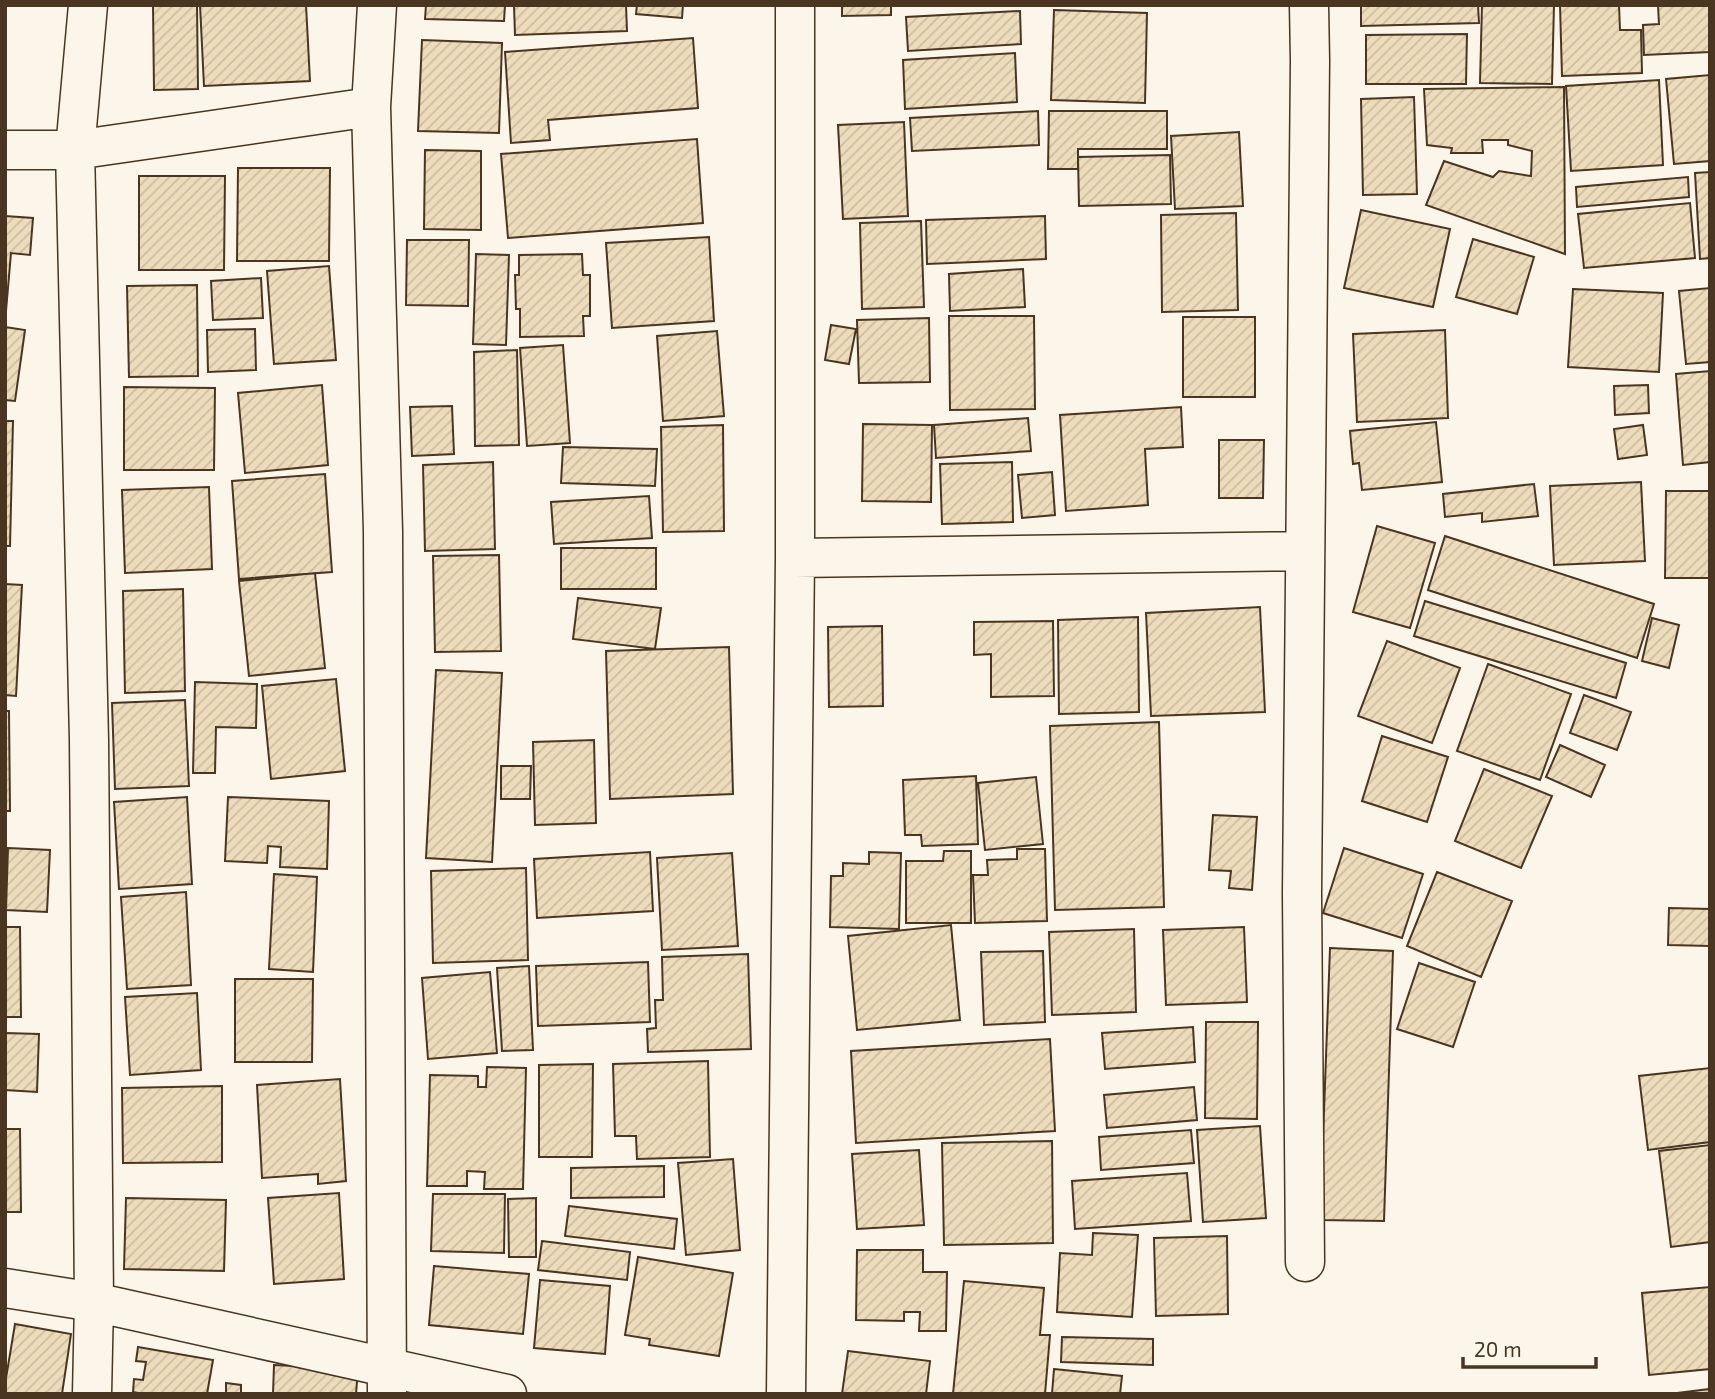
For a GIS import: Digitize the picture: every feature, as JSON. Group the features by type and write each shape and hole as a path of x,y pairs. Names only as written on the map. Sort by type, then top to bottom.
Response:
{"street":[{"path":"88,5 75,150 89,726 94,1301 92,1394"},
{"path":"377,5 371,107 383,531 387,1381"},
{"path":"786,1394 795,558 795,5"},
{"path":"1306,1262 1302,906 1309,5"},
{"path":"5,150 75,150 371,107"},
{"path":"795,558 1305,551"},
{"path":"5,1288 94,1301 387,1381 507,1394"}],"building":[{"path":"153,5 197,5 198,89 154,90"},
{"path":"200,5 306,5 310,81 204,86"},
{"path":"426,5 505,5 504,21 425,19"},
{"path":"514,5 626,5 627,31 515,35"},
{"path":"637,5 683,5 682,18 636,14"},
{"path":"842,5 891,5 891,15 842,16"},
{"path":"1361,5 1478,5 1479,23 1361,26"},
{"path":"1482,5 1554,5 1552,84 1480,83"},
{"path":"1560,5 1619,5 1620,30 1641,30 1642,73 1562,76"},
{"path":"1658,5 1710,5 1710,52 1644,55 1643,25 1659,24"},
{"path":"1054,10 1147,13 1145,103 1051,100"},
{"path":"1020,11 1021,44 908,51 906,17"},
{"path":"1467,34 1466,84 1366,84 1366,35"},
{"path":"693,38 698,108 548,120 550,140 511,143 505,52"},
{"path":"422,40 502,43 499,133 418,131"},
{"path":"1015,53 1017,102 905,109 903,60"},
{"path":"1710,75 1710,161 1674,164 1666,79"},
{"path":"1659,80 1663,165 1571,171 1566,86"},
{"path":"1564,87 1565,254 1426,205 1444,161 1493,177 1499,171 1531,176 1532,151 1508,145 1508,140 1482,140 1483,153 1451,153 1452,148 1427,145 1424,89"},
{"path":"1414,97 1417,194 1363,195 1361,99"},
{"path":"1038,111 1039,145 912,151 910,118"},
{"path":"1049,111 1167,111 1167,149 1078,149 1078,169 1048,169"},
{"path":"904,122 908,216 843,219 838,125"},
{"path":"1239,132 1243,206 1175,209 1171,136"},
{"path":"697,139 703,223 508,238 501,154"},
{"path":"425,150 481,151 481,230 424,229"},
{"path":"1170,155 1171,204 1079,206 1078,157"},
{"path":"238,168 330,168 329,261 237,261"},
{"path":"1710,172 1710,258 1700,259 1695,173"},
{"path":"139,176 225,176 224,270 139,270"},
{"path":"1688,177 1689,197 1577,207 1576,187"},
{"path":"1690,203 1695,258 1584,268 1578,214"},
{"path":"1361,210 1450,229 1433,307 1344,288"},
{"path":"1236,213 1238,310 1162,312 1161,215"},
{"path":"5,216 33,218 30,255 11,253 6,311"},
{"path":"1045,216 1046,259 927,264 926,220"},
{"path":"921,221 924,307 862,309 860,223"},
{"path":"709,237 714,321 612,328 606,243"},
{"path":"1473,239 1534,257 1517,314 1456,297"},
{"path":"407,240 469,240 468,306 406,305"},
{"path":"476,254 509,255 506,345 473,344"},
{"path":"582,254 583,275 590,275 590,316 583,316 584,336 520,337 520,309 516,309 515,275 519,275 519,255"},
{"path":"329,266 336,360 274,364 267,271"},
{"path":"1023,269 1025,307 950,311 949,274"},
{"path":"261,278 263,318 213,320 211,281"},
{"path":"197,285 198,376 129,377 127,286"},
{"path":"1710,288 1710,362 1686,364 1679,291"},
{"path":"1573,289 1663,293 1659,372 1568,367"},
{"path":"949,316 1034,316 1035,409 950,410"},
{"path":"1183,317 1255,317 1255,397 1183,397"},
{"path":"929,318 930,382 859,383 857,320"},
{"path":"831,325 856,329 849,364 825,360"},
{"path":"5,327 25,330 15,401 5,400"},
{"path":"255,329 256,370 208,372 207,330"},
{"path":"1445,330 1448,418 1357,422 1353,334"},
{"path":"717,331 724,416 663,421 657,336"},
{"path":"563,345 570,443 527,446 520,348"},
{"path":"517,350 519,445 475,446 474,352"},
{"path":"1710,371 1710,462 1683,465 1676,374"},
{"path":"322,385 328,465 245,473 238,393"},
{"path":"1648,385 1649,413 1615,415 1614,386"},
{"path":"124,387 215,388 214,470 124,470"},
{"path":"452,406 454,454 412,456 410,407"},
{"path":"1181,407 1183,447 1145,449 1148,505 1066,511 1060,415"},
{"path":"1028,418 1031,451 936,458 934,425"},
{"path":"5,421 13,421 10,546 5,546"},
{"path":"1436,422 1442,482 1362,490 1359,463 1353,464 1350,431"},
{"path":"863,424 932,425 931,502 862,501"},
{"path":"723,425 724,531 663,532 661,427"},
{"path":"1643,425 1647,455 1618,459 1614,429"},
{"path":"1219,440 1264,440 1263,498 1219,498"},
{"path":"563,447 657,449 655,486 561,483"},
{"path":"493,462 495,549 425,551 423,465"},
{"path":"1012,462 1013,522 942,524 940,464"},
{"path":"1052,472 1055,515 1022,518 1018,475"},
{"path":"325,474 332,572 239,579 232,481"},
{"path":"1641,482 1645,561 1554,565 1550,486"},
{"path":"1534,484 1538,516 1482,522 1482,513 1445,517 1443,494"},
{"path":"209,487 212,569 125,573 122,490"},
{"path":"1666,491 1710,491 1710,578 1665,578"},
{"path":"649,496 652,538 554,544 551,502"},
{"path":"1377,526 1435,543 1410,628 1353,612"},
{"path":"1445,536 1654,604 1637,658 1428,590"},
{"path":"561,548 656,548 656,589 561,589"},
{"path":"499,555 501,651 435,652 433,556"},
{"path":"315,573 325,668 249,676 239,581"},
{"path":"5,584 22,585 16,696 5,695"},
{"path":"183,589 185,691 125,693 123,591"},
{"path":"578,598 661,608 655,649 573,639"},
{"path":"1425,601 1626,663 1616,698 1414,636"},
{"path":"1260,607 1265,712 1151,716 1146,613"},
{"path":"1138,617 1139,712 1059,714 1058,620"},
{"path":"1652,618 1679,625 1669,668 1642,661"},
{"path":"1053,621 1054,696 991,697 991,654 974,655 974,622"},
{"path":"882,626 883,706 829,707 828,627"},
{"path":"1387,641 1460,668 1432,743 1358,716"},
{"path":"729,647 733,794 610,799 606,651"},
{"path":"1488,664 1571,694 1540,780 1457,751"},
{"path":"436,670 502,673 492,862 426,858"},
{"path":"336,679 345,771 271,779 262,686"},
{"path":"195,682 257,684 256,728 216,727 215,773 193,773"},
{"path":"1584,695 1631,712 1617,750 1570,733"},
{"path":"185,700 189,786 115,789 112,703"},
{"path":"5,711 9,711 10,811 5,811"},
{"path":"1159,722 1164,907 1055,910 1050,726"},
{"path":"1382,736 1448,757 1427,822 1362,801"},
{"path":"594,740 596,823 535,825 533,742"},
{"path":"1560,745 1605,765 1591,797 1546,777"},
{"path":"501,766 531,766 530,799 501,799"},
{"path":"1484,769 1552,796 1521,868 1455,841"},
{"path":"976,776 978,844 922,846 921,835 905,835 903,780"},
{"path":"1036,777 1043,844 985,850 978,783"},
{"path":"187,797 192,884 119,889 114,802"},
{"path":"228,797 329,801 327,869 280,867 281,847 268,846 267,863 225,861"},
{"path":"1213,815 1257,817 1252,890 1229,888 1231,871 1209,870"},
{"path":"8,848 50,850 47,912 6,910"},
{"path":"1344,848 1423,874 1402,938 1323,913"},
{"path":"1017,849 1045,849 1047,921 975,923 973,875 988,875 987,860 1017,859"},
{"path":"944,851 971,851 971,923 906,923 906,861 943,861"},
{"path":"650,852 653,911 537,918 534,859"},
{"path":"869,852 901,853 899,929 830,927 831,876 843,876 843,863 869,864"},
{"path":"732,853 738,946 662,950 657,858"},
{"path":"526,868 528,960 433,963 431,871"},
{"path":"1437,872 1512,901 1481,977 1407,946"},
{"path":"274,874 317,877 313,972 269,969"},
{"path":"186,892 191,985 127,989 121,897"},
{"path":"1669,908 1710,909 1710,946 1668,945"},
{"path":"951,925 960,1020 857,1030 848,936"},
{"path":"5,927 20,927 21,1017 5,1017"},
{"path":"1244,927 1247,1002 1166,1005 1163,930"},
{"path":"1134,929 1136,1012 1052,1015 1049,932"},
{"path":"1330,948 1393,951 1384,1221 1320,1220"},
{"path":"1043,951 1045,1022 984,1025 981,952"},
{"path":"748,954 751,1049 648,1052 647,1029 656,1028 655,1000 663,1000 662,957"},
{"path":"648,962 650,1022 538,1026 536,966"},
{"path":"1419,963 1475,982 1453,1047 1397,1029"},
{"path":"529,966 533,1050 502,1051 497,968"},
{"path":"490,972 497,1053 428,1059 422,978"},
{"path":"235,979 313,979 312,1062 235,1062"},
{"path":"197,993 201,1070 130,1075 125,997"},
{"path":"1206,1022 1258,1022 1257,1119 1205,1118"},
{"path":"1193,1027 1195,1062 1105,1069 1102,1033"},
{"path":"5,1033 39,1034 37,1092 5,1090"},
{"path":"1050,1039 1055,1131 856,1143 851,1051"},
{"path":"708,1061 710,1157 637,1159 636,1136 615,1136 613,1064"},
{"path":"593,1064 592,1157 539,1157 539,1065"},
{"path":"487,1067 526,1068 523,1189 484,1189 485,1172 467,1171 467,1186 427,1186 430,1075 478,1076 478,1087 486,1087"},
{"path":"1710,1068 1710,1142 1648,1150 1639,1076"},
{"path":"340,1079 346,1181 318,1184 318,1174 262,1178 257,1085"},
{"path":"222,1086 222,1162 123,1163 122,1088"},
{"path":"1194,1087 1197,1120 1107,1128 1104,1095"},
{"path":"1260,1126 1266,1218 1203,1222 1197,1130"},
{"path":"5,1129 20,1129 21,1212 5,1212"},
{"path":"1191,1130 1194,1163 1101,1170 1099,1137"},
{"path":"1052,1141 1053,1243 944,1245 942,1143"},
{"path":"1710,1145 1710,1242 1671,1247 1659,1151"},
{"path":"919,1150 924,1225 857,1229 852,1154"},
{"path":"733,1159 740,1250 686,1255 678,1163"},
{"path":"664,1166 664,1197 571,1198 571,1168"},
{"path":"1187,1173 1191,1221 1075,1229 1072,1181"},
{"path":"339,1193 344,1279 274,1284 268,1198"},
{"path":"433,1194 505,1194 504,1253 431,1251"},
{"path":"126,1198 226,1200 224,1271 124,1269"},
{"path":"536,1198 536,1257 509,1257 508,1199"},
{"path":"569,1206 677,1219 674,1249 565,1236"},
{"path":"1093,1233 1138,1235 1132,1317 1057,1312 1060,1253 1092,1255"},
{"path":"1227,1236 1228,1314 1156,1316 1154,1238"},
{"path":"542,1241 630,1252 627,1280 538,1270"},
{"path":"857,1250 923,1250 923,1272 947,1272 946,1331 919,1331 920,1312 904,1312 904,1321 856,1320"},
{"path":"638,1257 733,1273 719,1356 649,1345 650,1339 625,1335"},
{"path":"434,1266 529,1274 523,1334 429,1325"},
{"path":"540,1280 610,1286 605,1354 534,1348"},
{"path":"964,1281 1044,1288 1040,1335 1050,1335 1045,1394 953,1394"},
{"path":"1710,1287 1710,1369 1649,1375 1642,1293"},
{"path":"15,1324 71,1334 62,1394 5,1394"},
{"path":"1062,1337 1153,1339 1153,1365 1061,1362"},
{"path":"138,1347 213,1360 207,1394 133,1392 134,1379 143,1380 146,1362 136,1361"},
{"path":"848,1351 930,1361 926,1394 842,1394"},
{"path":"274,1365 358,1369 356,1394 273,1394"},
{"path":"1054,1369 1122,1376 1120,1394 1052,1394"},
{"path":"226,1383 241,1385 241,1394 226,1394"},
{"path":"1710,1389 1710,1394 1669,1394"}]}
